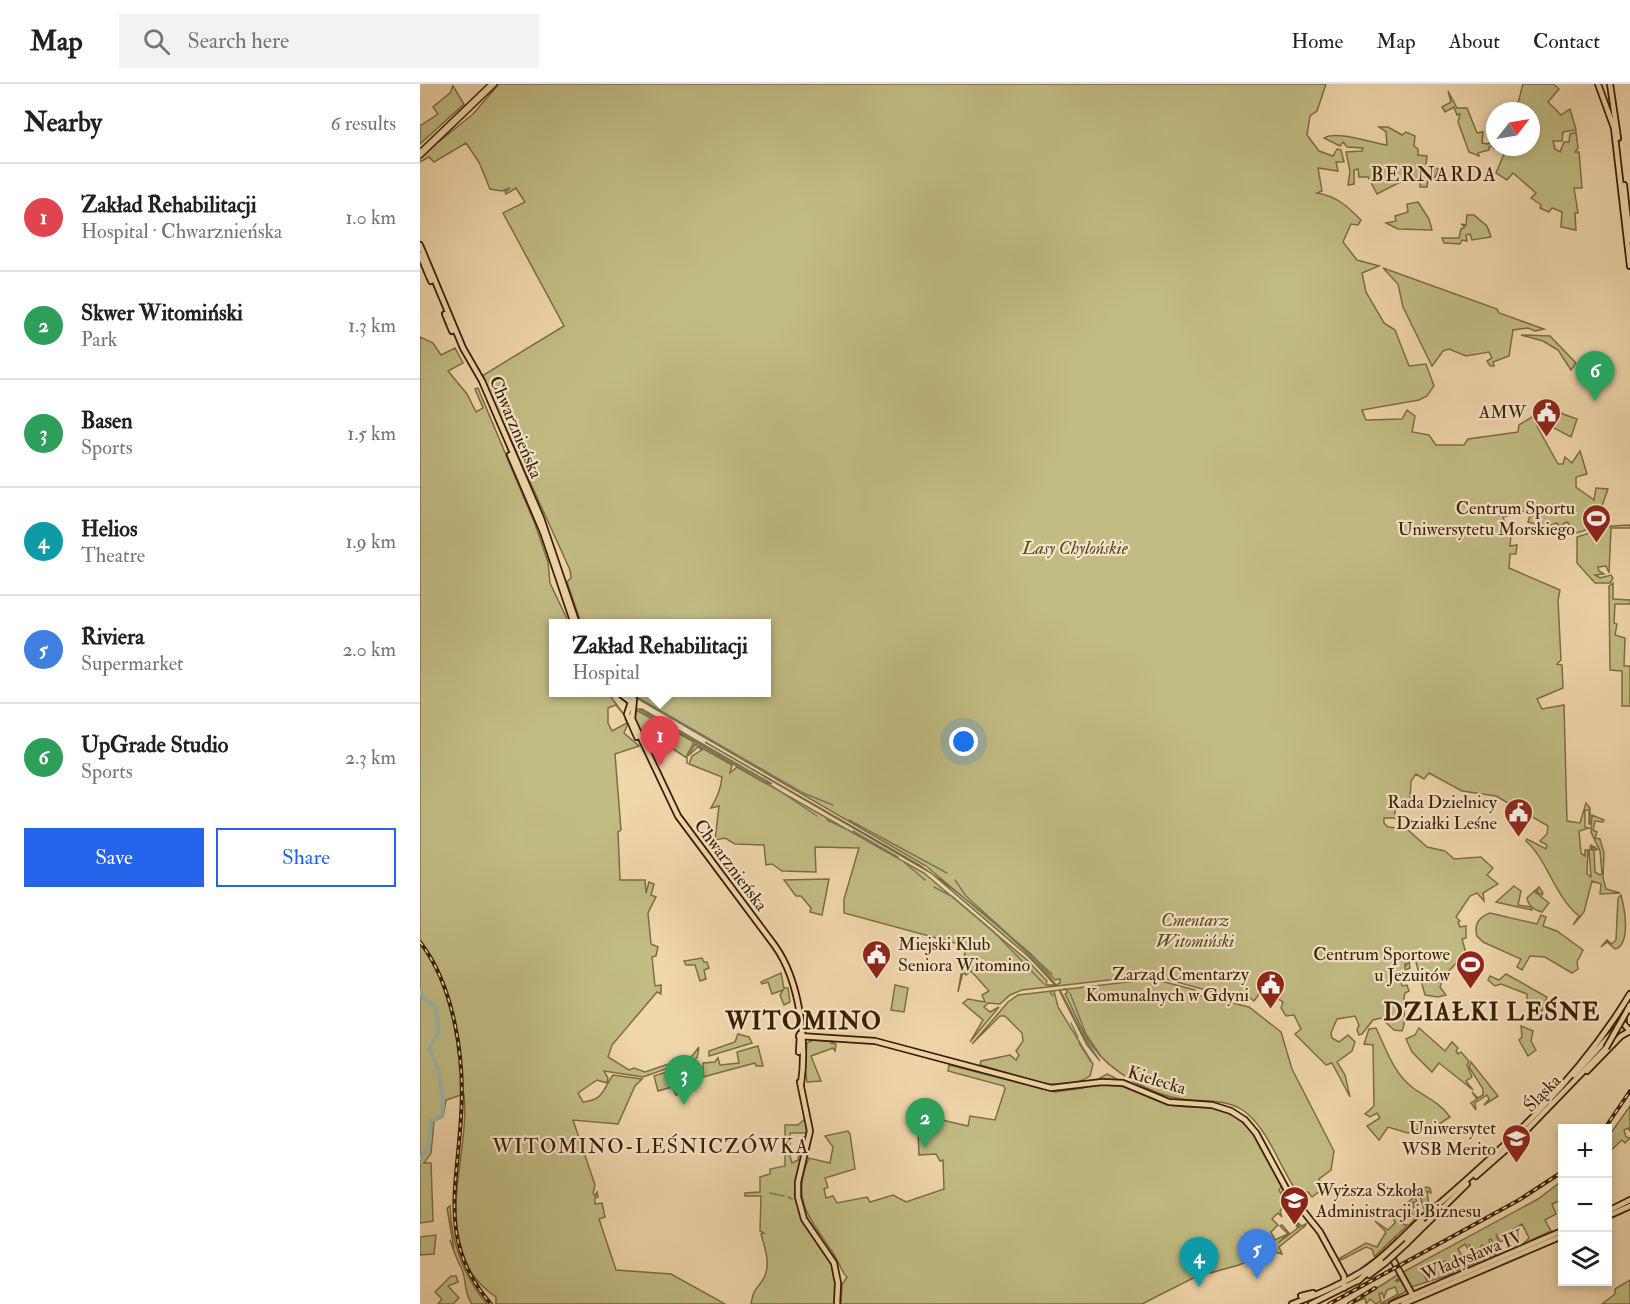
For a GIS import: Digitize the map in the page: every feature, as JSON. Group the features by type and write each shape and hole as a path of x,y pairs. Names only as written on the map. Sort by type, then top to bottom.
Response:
{"highway":[{"path":"420,152 489,84"},
{"path":"420,152 494,84"}],"main road":[{"path":"1598,84 1614,128 1630,266"},
{"path":"1610,84 1630,240"},
{"name":"Chwarznieńska","path":"420,245 462,348 482,381 541,518 574,619"},
{"name":"Chwarznieńska","path":"420,255 462,356 481,386 555,564"},
{"name":"Chwarznieńska","path":"624,697 631,702 627,711 628,718 685,827 780,952 787,968 802,1035 801,1084 810,1131 798,1182 798,1197 804,1219 834,1263 838,1283 837,1304"},
{"name":"Chwarznieńska","path":"631,697 634,699 631,716 647,752"},
{"path":"1558,1092 1626,1025 1630,996"},
{"name":"Śląska","path":"1385,1255 1508,1144 1558,1092 1630,996"},
{"name":"Śląska","path":"1358,1281 1385,1263 1451,1199 1518,1139 1606,1048 1629,1011 1630,1005"},
{"path":"1574,1079 1595,1064 1621,1036 1629,1011"},
{"name":"Kielecka","path":"802,1035 875,1041 1047,1088 1064,1089 1114,1081 1135,1086 1169,1102 1212,1105 1228,1110 1253,1129 1293,1199 1324,1240 1344,1284"},
{"path":"1311,1304 1344,1284 1397,1246 1451,1199"},
{"path":"1612,1209 1630,1200"},
{"path":"1612,1214 1630,1206"},
{"name":"Władysława IV","path":"1403,1304 1561,1232"},
{"name":"Władysława IV","path":"1392,1304 1478,1274 1558,1238"},
{"name":"Kielecka","path":"1324,1240 1344,1284"},
{"path":"1394,1261 1397,1246"},
{"path":"1385,1255 1394,1261 1416,1297"},
{"path":"1358,1281 1385,1255"},
{"name":"Kielecka","path":"1344,1284 1358,1281"},
{"path":"1292,1304 1344,1284"},
{"path":"1301,1296 1322,1292"},
{"path":"1305,1304 1315,1295"}],"green space":[{"name":"Lasy Chylońskie","path":"499,84 1326,84 1317,111 1310,116 1307,135 1319,151 1333,156 1337,149 1341,150 1344,162 1336,162 1338,171 1318,168 1322,191 1317,193 1336,199 1361,220 1358,225 1351,224 1343,242 1357,260 1379,266 1362,273 1366,292 1384,323 1395,330 1409,366 1426,364 1434,386 1427,396 1419,400 1362,410 1366,420 1402,419 1407,410 1415,416 1412,432 1429,435 1436,445 1464,445 1468,439 1518,432 1519,425 1537,414 1541,422 1537,425 1538,428 1558,464 1563,464 1565,457 1572,463 1580,451 1587,474 1576,477 1576,487 1594,500 1596,488 1608,489 1598,517 1604,524 1577,533 1567,522 1559,526 1557,523 1545,527 1528,522 1530,516 1526,511 1503,517 1506,526 1504,531 1511,534 1510,546 1517,545 1516,554 1510,554 1509,568 1560,590 1558,600 1561,660 1557,664 1562,665 1563,688 1537,699 1542,709 1564,705 1567,821 1580,823 1586,803 1590,808 1590,824 1589,810 1585,810 1585,827 1589,828 1579,831 1581,853 1585,856 1585,850 1588,850 1587,874 1591,877 1589,850 1594,847 1597,849 1591,850 1594,850 1595,872 1602,874 1600,851 1591,832 1592,815 1604,820 1603,822 1595,821 1593,830 1597,832 1595,838 1600,839 1604,853 1603,878 1606,889 1620,893 1600,894 1601,884 1592,881 1584,912 1573,925 1579,916 1563,899 1534,849 1526,841 1527,839 1546,849 1547,845 1540,841 1547,834 1548,826 1496,796 1462,791 1429,773 1424,779 1416,774 1411,781 1410,799 1395,809 1395,818 1384,818 1384,823 1388,827 1407,829 1427,847 1445,851 1454,859 1481,857 1493,868 1487,875 1498,884 1483,893 1484,901 1477,893 1470,896 1456,917 1460,921 1458,922 1460,927 1466,926 1466,938 1462,939 1466,953 1444,976 1440,987 1446,995 1438,997 1425,995 1414,955 1406,954 1405,967 1409,961 1410,968 1400,972 1407,974 1405,981 1401,983 1402,986 1407,985 1409,991 1404,997 1402,1031 1394,1030 1381,1018 1373,1020 1359,1035 1357,1030 1359,1025 1355,1016 1337,1019 1331,1033 1332,1038 1339,1042 1348,1035 1355,1042 1352,1051 1337,1062 1345,1075 1350,1097 1332,1063 1326,1065 1295,1034 1301,1029 1294,1015 1286,1016 1281,1008 1283,1002 1263,989 1254,1001 1240,991 1234,998 1152,975 1022,990 1010,995 1000,1004 988,1003 984,1007 990,1012 999,1007 970,1042 983,1020 963,1003 968,999 985,1002 982,995 989,991 971,971 966,975 963,972 958,992 966,946 844,913 844,899 859,848 815,847 816,872 782,871 772,864 766,865 764,845 735,844 725,838 715,840 719,806 711,808 721,786 722,777 689,764 692,756 702,750 698,747 688,756 695,744 732,765 730,773 737,767 924,873 1027,960 1047,981 1046,985 1055,985 1029,957 932,874 966,900 926,866 635,697 771,697 771,619 580,619 567,582 571,578 570,570 482,376 564,326 503,213 525,202 516,188 506,194 505,192 510,188 502,191 490,189 479,162 466,143 434,162 429,157 420,162 420,157 473,114","holes":["1002,930 1031,954 1055,980 1060,979 1060,983 1056,985"]},
{"path":"1523,84 1553,84 1559,89 1548,102 1561,115 1570,109 1576,130 1563,132 1562,141 1553,141 1555,149 1560,152 1564,142 1569,142 1570,134 1576,132 1578,148 1575,152 1579,152 1582,188 1574,188 1578,213 1575,213 1576,230 1561,227 1562,212 1552,208 1549,212 1540,208 1541,205 1531,198 1536,193 1513,173 1507,180 1496,173 1503,156 1540,156 1540,102 1518,102"},
{"path":"453,86 464,104 420,144 420,126 438,114 433,107 450,93"},
{"path":"1448,91 1457,108 1467,108 1477,133 1483,132 1482,143 1486,144 1486,151 1478,153 1479,156 1469,152 1458,122 1460,114 1457,115 1454,107 1445,112 1442,107 1451,102"},
{"path":"1379,127 1388,127 1402,135 1406,132 1415,136 1414,146 1418,149 1418,155 1427,156 1426,165 1439,169 1434,179 1428,179 1427,187 1420,187 1420,178 1404,180 1377,194 1368,177 1359,177 1358,169 1354,170 1354,184 1348,185 1350,171 1346,152 1362,151 1363,148 1347,147 1343,142 1340,146 1324,138 1337,135 1387,145 1386,132"},
{"path":"1418,202 1429,219 1432,230 1398,229 1386,223 1396,221 1395,216 1408,212 1407,204"},
{"path":"1467,215 1474,215 1487,226 1491,237 1472,240 1470,234 1466,235 1467,241 1462,240 1460,244 1444,243 1442,238 1459,238 1461,229 1465,227 1461,224 1466,225"},
{"path":"1383,268 1497,309 1499,313 1544,329 1513,330 1509,356 1493,362 1494,366 1490,366 1487,361 1492,358 1489,352 1466,356 1449,349 1443,351 1432,366 1403,307 1398,284"},
{"path":"1521,335 1550,336 1576,363 1571,370 1558,350 1543,341"},
{"path":"420,337 433,343 441,355 455,348 463,363 448,371 467,394 476,412 483,408 475,389 478,388 535,524 548,562 550,583 567,619 549,619 549,697 611,697 625,716 616,705 608,708 608,723 612,731 627,723 625,718 628,723 624,733 639,746 615,754 621,830 618,832 620,880 645,880 646,893 649,882 654,884 651,895 656,897 648,913 651,944 658,947 656,956 652,957 655,986 661,985 661,994 657,992 612,1045 608,1057 629,1070 634,1068 645,1072 692,1056 699,1047 697,1058 643,1077 604,1071 608,1078 607,1083 597,1080 578,1093 583,1102 590,1101 602,1093 613,1075 642,1079 635,1086 618,1124 573,1120 595,1185 593,1193 595,1196 597,1192 598,1197 595,1198 595,1204 602,1203 605,1217 599,1219 616,1270 671,1274 725,1304 496,1304 496,1297 475,1277 462,1254 457,1229 456,1203 464,1120 464,1094 446,1100 443,1117 434,1121 431,1153 424,1163 431,1163 433,1221 420,1223"},
{"path":"1554,405 1563,414 1577,419 1571,437 1550,426 1542,416 1542,412"},
{"path":"1630,525 1630,528 1611,528 1609,573 1606,566 1598,567 1599,571 1604,574 1595,575 1600,578 1611,575 1613,578 1610,583 1595,583 1577,563 1577,537 1611,526"},
{"path":"1613,583 1613,599 1630,600 1630,604 1615,604 1614,623 1617,624 1615,635 1625,638 1624,666 1630,666 1630,706 1622,706 1622,671 1610,670 1609,586"},
{"path":"638,709 642,709 772,784 764,782"},
{"path":"636,710 694,742 687,758 667,745 648,748 635,719"},
{"path":"705,742 921,866 930,873"},
{"path":"829,879 822,915 810,912 811,908 801,896 796,896 784,880"},
{"path":"1514,886 1521,891 1518,905 1531,907 1532,910 1496,902"},
{"path":"1539,887 1542,895 1537,892 1538,889 1535,892 1549,903 1542,912 1532,907 1527,898"},
{"path":"1621,895 1625,916 1622,944 1615,949 1607,942 1601,947 1607,940 1612,944 1616,940 1618,898"},
{"path":"1490,913 1537,924 1541,915 1546,917 1543,926 1557,931 1583,950 1577,962 1578,969 1572,973 1545,957 1530,956 1522,970 1517,967 1521,959 1483,942 1477,936 1478,922"},
{"path":"702,958 704,962 707,962 709,968 704,970 706,979 700,981 695,965 686,965 684,961"},
{"path":"781,973 784,988 788,988 790,1002 784,1005 780,995 783,990 772,994 768,982 762,984 761,982"},
{"path":"1506,974 1547,997 1542,1011 1527,1004 1527,994 1501,984 1495,986 1488,980 1490,976 1499,980"},
{"path":"1153,979 1195,990 1198,995 1249,1007 1281,1032 1292,1069 1334,1151 1331,1170 1319,1179 1324,1188 1312,1197 1308,1192 1297,1192 1260,1128 1253,1119 1237,1107 1222,1102 1170,1097 1157,1093 1120,1073 1100,1056 1089,1041 1065,994 1068,992 1065,989"},
{"path":"895,985 908,988 904,1012 891,1010"},
{"path":"1057,990 1054,991 1058,1007 1093,1064 1090,1076 1078,1082 1050,1084 1021,1078 980,1065 981,1061 1010,1055 1016,1060 1019,1055 1016,1051 1023,1041 1022,1033 1005,1016 1000,1016 972,1044 1008,1002 1018,995"},
{"path":"1059,990 1083,1035 1100,1061 1087,1045"},
{"path":"1521,1026 1533,1031 1531,1041 1536,1050 1528,1056 1519,1040 1522,1037"},
{"path":"1376,1028 1391,1061 1401,1076 1450,1117 1427,1132 1422,1128 1408,1133 1388,1127 1379,1140 1367,1126 1380,1118 1377,1113 1370,1117 1365,1114 1374,1106 1373,1045 1364,1044 1369,1029"},
{"path":"1419,1028 1445,1051 1452,1042 1458,1048 1456,1051 1458,1054 1461,1052 1469,1061 1467,1065 1472,1077 1466,1081 1473,1090 1439,1063 1432,1072 1412,1052 1406,1039 1415,1035"},
{"path":"738,1034 749,1037 752,1043 709,1056 709,1051 735,1042"},
{"path":"813,1040 835,1042 830,1043 836,1044 835,1051 833,1048 811,1056 821,1081 807,1082 805,1066 807,1043"},
{"path":"758,1046 763,1066 756,1066 755,1063 703,1077 703,1063 715,1062 718,1058 720,1065 739,1063 737,1052"},
{"path":"1471,1062 1498,1096 1484,1105 1489,1099 1487,1095 1475,1103 1476,1110 1471,1103 1477,1099 1472,1092 1478,1098 1483,1095 1483,1089 1469,1067"},
{"path":"691,1064 697,1066 700,1082 683,1087 685,1092 676,1095 672,1087 658,1091 654,1076"},
{"path":"949,1065 1055,1092 1083,1088 1107,1074 1162,1102 1175,1106 1211,1108 1225,1112 1237,1118 1256,1137 1282,1186 1279,1190 1281,1194 1283,1188 1291,1198 1289,1201 1285,1199 1288,1202 1280,1211 1282,1217 1278,1213 1272,1219 1278,1225 1271,1232 1275,1240 1288,1234 1278,1243 1298,1228 1291,1220 1294,1218 1293,1220 1300,1228 1297,1222 1302,1226 1306,1224 1279,1247 1282,1254 1272,1251 1239,1265 1210,1273 1209,1270 1142,1304 841,1304 842,1285 847,1277 811,1219 802,1198 804,1173 809,1158 830,1163 833,1147 825,1136 848,1131 850,1134 855,1169 825,1178 828,1187 824,1189 826,1198 833,1196 837,1203 867,1197 870,1202 893,1195 906,1202 944,1189 943,1160 940,1161 936,1154 919,1155 918,1129 932,1127 942,1120 968,1126 970,1116 995,1120 1005,1089 1004,1086 948,1071"},
{"path":"1630,1106 1630,1131 1628,1128 1624,1130 1626,1137 1630,1138 1625,1143 1622,1140 1612,1149 1612,1131"},
{"path":"807,1117 806,1133 790,1133 792,1163 798,1160 803,1137 806,1136 796,1198 803,1220 831,1259 836,1278 835,1304 751,1304 755,1291 764,1278 767,1261 761,1234 764,1233 760,1231 761,1196 745,1196 745,1193 760,1192 760,1177 770,1174 770,1169 785,1166 785,1125 798,1125"},
{"path":"1558,1184 1558,1202 1552,1204 1556,1214 1545,1220 1551,1231 1523,1244 1529,1238 1522,1224 1513,1229 1516,1235 1500,1242 1496,1234 1499,1242 1494,1245 1491,1239 1489,1240 1492,1253 1497,1256 1491,1259 1486,1247 1482,1245 1479,1250 1485,1261 1479,1264 1469,1244 1472,1255 1465,1244 1458,1249 1464,1259 1454,1262 1453,1257 1453,1263 1448,1265 1446,1261 1442,1262 1442,1267 1439,1263 1422,1272 1427,1280 1430,1277 1427,1270 1439,1264 1441,1269 1444,1268 1444,1272 1453,1271 1454,1273 1450,1275 1449,1272 1449,1275 1411,1287 1403,1272 1538,1199"},
{"path":"1426,1187 1430,1188 1431,1193 1427,1191 1429,1206 1433,1206 1409,1225 1414,1220 1410,1206 1405,1205 1415,1196 1417,1203 1413,1202 1416,1217 1425,1212 1420,1196 1417,1196"},
{"path":"450,1206 453,1233 460,1258 465,1271 487,1304 472,1304 467,1295 463,1272 450,1240 454,1249 447,1208"},
{"path":"1404,1206 1401,1210 1404,1225 1408,1225 1395,1237 1397,1240 1375,1259 1361,1268 1375,1258 1372,1249 1366,1247 1341,1260 1340,1258 1366,1243 1377,1247 1386,1232 1375,1221 1388,1230 1395,1223 1392,1214"},
{"path":"436,1235 434,1254 420,1255 420,1237"},
{"path":"1474,1257 1478,1264 1458,1272 1457,1270 1474,1263 1471,1258"},
{"path":"1399,1274 1400,1277 1395,1281 1401,1278 1398,1281 1402,1280 1408,1290 1387,1303 1380,1304 1398,1294 1395,1287 1387,1290 1384,1298 1382,1293 1379,1294 1381,1301 1376,1304 1370,1299 1366,1304 1365,1298 1352,1304"},
{"path":"451,1276 456,1276 458,1282 448,1286 459,1298 453,1304 438,1304 442,1299 435,1292"},
{"path":"1630,1280 1630,1304 1602,1304 1615,1294 1615,1289"}],"waterway":[{"path":"637,697 803,793 833,805"},
{"path":"643,711 766,781"},
{"path":"772,786 817,816"},
{"path":"827,820 846,829"},
{"path":"849,820 947,873"},
{"path":"853,831 898,857"},
{"path":"905,863 925,880"},
{"path":"955,880 966,896 1052,974"},
{"path":"934,887 953,897 993,931 1044,984"},
{"path":"420,991 424,999 435,1006 439,1031 429,1049 438,1068 443,1104 442,1116 431,1121 429,1146 420,1159"},
{"path":"1050,992 1053,996"},
{"path":"1070,993 1086,1034 1100,1055"},
{"path":"1071,1023 1078,1037"},
{"path":"1079,1043 1091,1062"},
{"path":"770,1193 784,1196"},
{"path":"788,1197 792,1199"}],"railway":[{"path":"420,942 442,980 455,1025 459,1049 462,1095 455,1191 457,1237 463,1259 474,1281 491,1304"},
{"path":"1608,1124 1630,1091"},
{"path":"1329,1304 1519,1200 1558,1175"},
{"path":"1349,1304 1375,1288"}],"place":[{"name":"UpGrade Studio","path":"1595,401"},
{"name":"AMW","path":"1547,438"},
{"name":"Centrum Sportu Uniwersytetu Morskiego","path":"1596,544"},
{"name":"Zakład Rehabilitacji","path":"660,766"},
{"name":"Rada Dzielnicy Działki Leśne","path":"1518,838"},
{"name":"Miejski Klub Seniora Witomino","path":"877,980"},
{"name":"Centrum Sportowe u Jezuitów","path":"1471,990"},
{"name":"Zarząd Cmentarzy Komunalnych w Gdyni","path":"1270,1010"},
{"name":"Basen","path":"684,1105"},
{"name":"Skwer Witomiński","path":"925,1148"},
{"name":"Uniwersytet WSB Merito","path":"1517,1164"},
{"name":"Wyższa Szkoła Administracji i Biznesu","path":"1295,1226"},
{"name":"Riviera","path":"1257,1279"},
{"name":"Helios","path":"1199,1287"}],"district":[{"name":"BERNARDA","path":"1434,174"},
{"name":"DZIAŁKI LEŚNE","path":"1492,1012"},
{"name":"WITOMINO","path":"804,1021"},
{"name":"WITOMINO-LEŚNICZÓWKA","path":"651,1146"}],"park label":[{"name":"Cmentarz Witomiński","path":"1195,930"}]}
